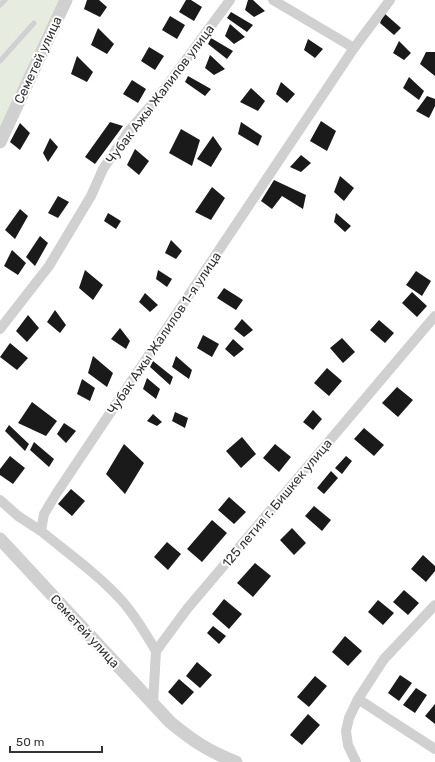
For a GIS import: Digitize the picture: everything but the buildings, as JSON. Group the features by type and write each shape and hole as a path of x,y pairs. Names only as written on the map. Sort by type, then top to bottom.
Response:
{"street":[{"name":"Семетей улица","path":"0,142 66,0"},
{"name":"Чубак Ажы Жалилов улица","path":"0,329 49,266 91,196 103,169 128,132 160,95 230,0"},
{"path":"273,0 354,48"},
{"name":"Чубак Ажы Жалилов 1-я улица","path":"41,531 44,514 56,494 354,48 390,0"},
{"name":"125 летия г. Бишкек улица","path":"156,651 187,609 435,316"},
{"path":"0,500 18,516 41,531 104,582 124,602 141,625 156,651 153,704"},
{"name":"Семетей улица","path":"0,540 170,722 191,739 208,750 236,762"},
{"path":"356,762 348,745 346,731 349,718 358,699 384,659 435,605"},
{"path":"358,699 435,749"}],"lane":[{"path":"0,5 5,0"},
{"path":"0,61 34,23"}],"shaded area":[{"path":"0,0 61,0 0,127"}]}
